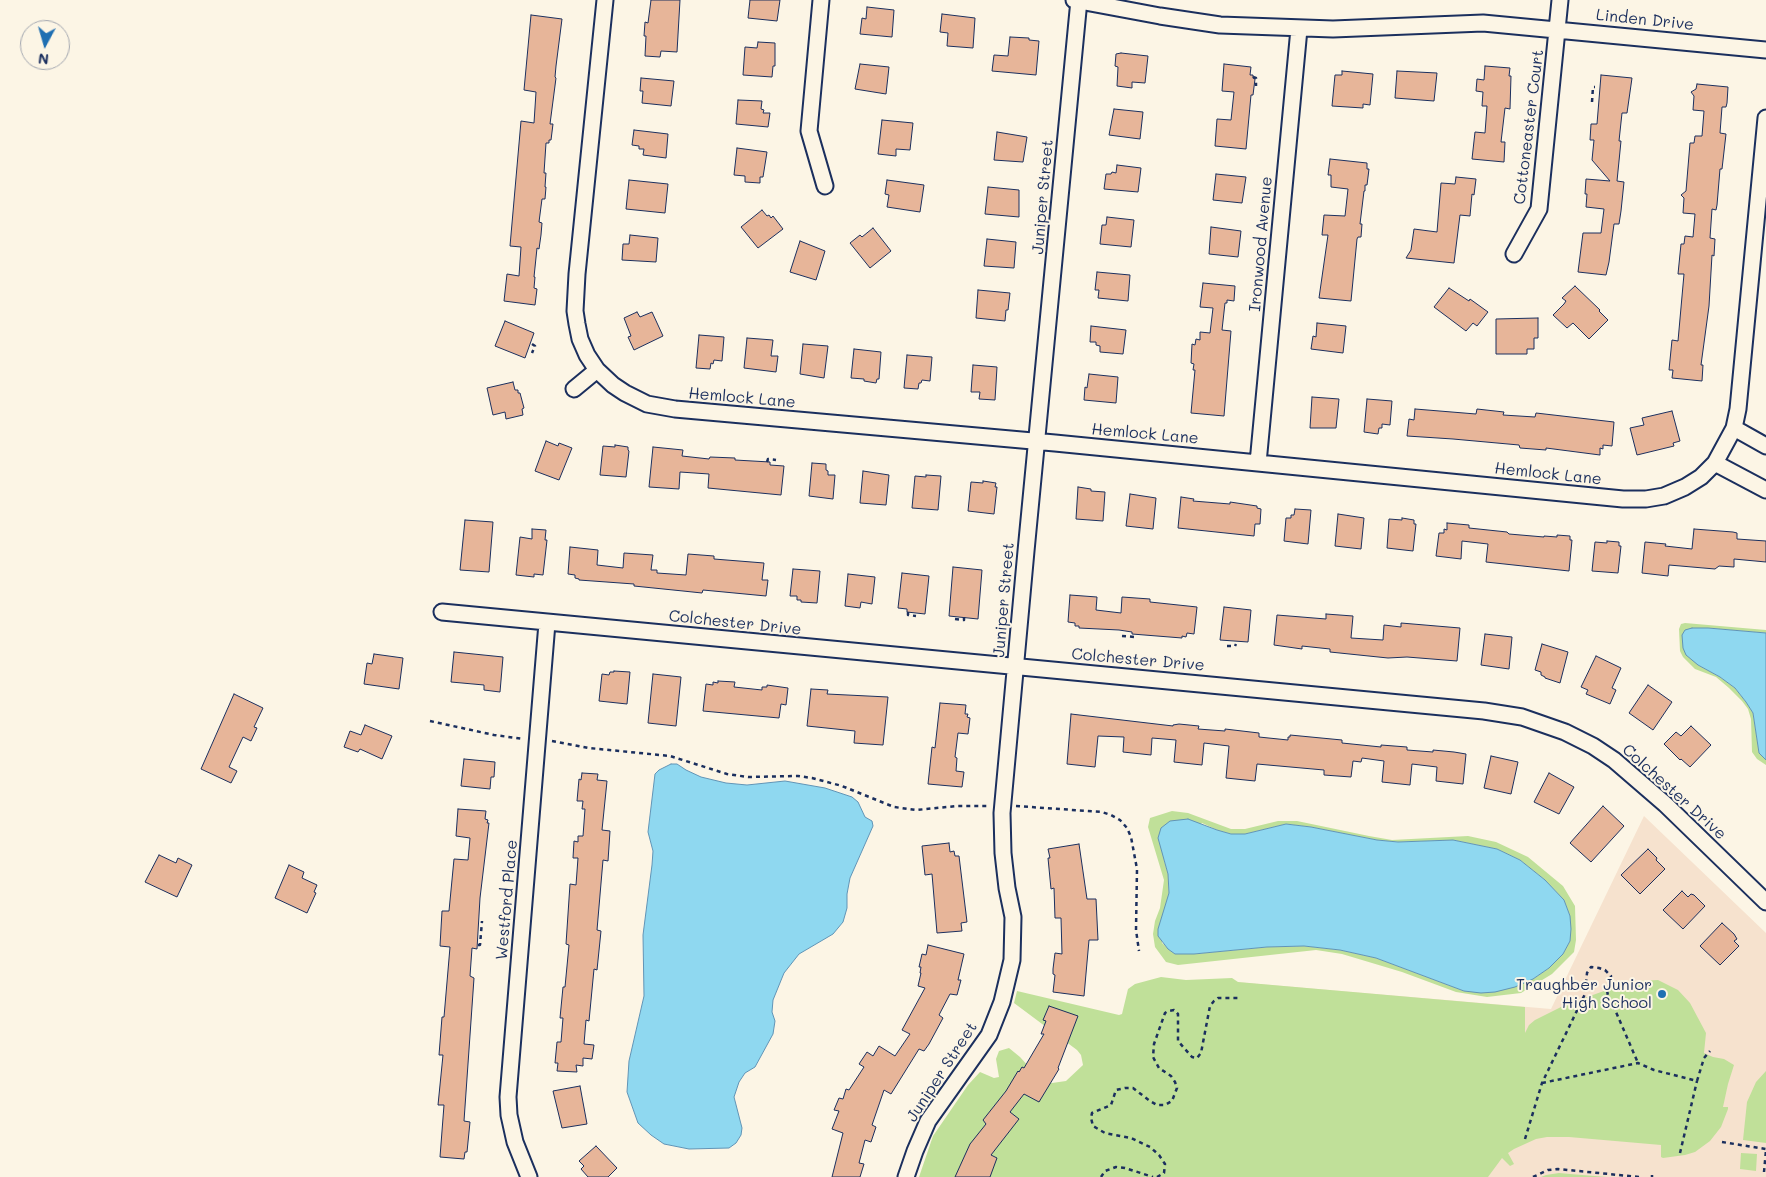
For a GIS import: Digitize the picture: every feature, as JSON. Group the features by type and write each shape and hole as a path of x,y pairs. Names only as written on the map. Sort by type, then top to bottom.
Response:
{"street":[{"name":"Hemlock Lane","path":"605,0 577,274 576,311 580,339 587,355 597,370 613,385 625,394 647,404 664,407 1623,499 1664,496 1685,487 1701,477 1715,463 1734,428 1738,409 1766,118"},
{"path":"821,0 809,131 825,186"},
{"name":"Linden Drive","path":"1078,0 1160,16 1220,25 1378,29 1483,23 1766,50"},
{"name":"Juniper Street","path":"906,1177 928,1121 989,1035 1002,1002 1012,960 1012,918 1007,888 1002,813 1078,0"},
{"name":"Cottoneaster Court","path":"1514,254 1539,209 1560,0"},
{"name":"Ironwood Avenue","path":"1258,463 1298,28"},
{"path":"574,389 597,370"},
{"path":"1734,428 1766,446"},
{"path":"1715,463 1766,490"},
{"name":"Colchester Drive","path":"442,612 1484,711 1522,717 1554,727 1593,746 1629,771 1766,902"},
{"name":"Westford Place","path":"530,1177 515,1142 509,1115 508,1097 547,622"}],"path":[{"path":"1253,77 1256,78 1256,86"},
{"path":"1592,102 1593,87 1595,87"},
{"path":"532,344 535,346 532,353"},
{"path":"767,462 768,459 776,460"},
{"path":"908,612 908,615 916,616"},
{"path":"955,619 964,620 964,617"},
{"path":"1122,636 1135,637 1135,635"},
{"path":"1227,646 1235,646 1236,644"},
{"path":"430,721 494,735 527,739"},
{"path":"549,740 589,748 670,756 734,775 812,778 842,786 882,803 906,809 927,810 957,806 992,806"},
{"path":"1014,806 1102,812 1120,820 1127,828 1131,837 1137,869 1136,930 1139,951"},
{"path":"478,944 480,945 482,921"},
{"path":"1525,1139 1542,1082 1585,994 1587,973 1591,968 1605,970 1611,976 1607,990 1608,996 1638,1063"},
{"path":"1157,1177 1164,1173 1165,1164 1159,1155 1150,1147 1131,1138 1105,1133 1093,1126 1092,1113 1111,1105 1116,1090 1125,1088 1133,1088 1157,1104 1165,1105 1172,1101 1177,1088 1175,1082 1159,1068 1152,1057 1154,1044 1165,1014 1168,1010 1174,1010 1178,1014 1178,1040 1192,1057 1197,1058 1201,1053 1210,1006 1218,998 1240,998"},
{"path":"1680,1153 1704,1058 1710,1051"},
{"path":"1542,1082 1638,1063 1654,1070 1698,1081"},
{"path":"1722,1142 1766,1150 1764,1172"},
{"path":"1101,1177 1104,1171 1116,1167 1153,1177"},
{"path":"1533,1177 1548,1170 1558,1169 1637,1177"}],"shaded area":[{"name":"Traughber Junior High School","path":"1644,816 1766,933 1766,1177 1206,1177 1225,981 1551,1009"}],"green space":[{"path":"1681,624 1766,630 1766,633 1708,628 1698,665 1735,688 1746,702 1753,713 1759,753 1766,760 1766,765 1757,759 1752,752 1751,719 1748,709 1742,701 1716,677 1695,669 1683,657 1680,651 1679,629"},
{"path":"1172,811 1188,813 1231,829 1245,829 1278,821 1297,821 1392,840 1468,836 1496,842 1528,857 1563,886 1575,906 1576,940 1574,952 1552,974 1521,993 1487,997 1456,992 1402,972 1342,954 1316,950 1178,965 1166,962 1155,947 1153,934 1160,908 1164,880 1148,827 1150,818","holes":["1202,823 1231,834 1245,834 1286,824 1377,840 1398,842 1453,840 1497,849 1520,860 1545,880 1564,900 1570,916 1570,941 1563,954 1549,968 1533,979 1464,991 1376,958 1340,950 1304,946 1175,954 1162,943 1165,908 1169,893 1168,874 1164,860"]},
{"name":"Traughber Junior High School","path":"1161,977 1186,980 1232,978 1238,982 1525,1007 1525,1033 1529,1025 1535,1020 1565,1005 1615,987 1640,981 1658,980 1678,990 1690,1003 1706,1033 1704,1053 1724,1059 1734,1065 1723,1107 1728,1107 1728,1109 1721,1127 1710,1141 1695,1152 1685,1155 1663,1158 1661,1157 1661,1145 1569,1137 1547,1137 1536,1139 1508,1153 1514,1164 1510,1166 1502,1158 1488,1177 919,1177 933,1136 968,1085 980,1072 994,1078 999,1077 996,1059 999,1051 1009,1048 1040,1079 1052,1083 1066,1081 1083,1065 1081,1055 1077,1050 1014,1003 1017,991 1119,1015 1122,1014 1128,989 1135,984"},
{"path":"1766,1071 1766,1143 1743,1140 1747,1102 1756,1082"},
{"path":"1741,1153 1757,1154 1756,1171 1740,1169"},
{"path":"1559,1173 1607,1177 1541,1177"}],"water":[{"path":"1692,628 1766,633 1766,760 1759,753 1753,713 1746,702 1735,688 1698,665 1686,655 1683,648 1682,635 1685,630"},
{"path":"671,764 677,764 701,777 726,783 747,785 785,781 825,788 852,797 858,802 865,817 872,821 873,826 850,878 847,908 843,922 833,934 799,954 784,973 773,1000 772,1012 775,1021 773,1034 755,1067 745,1073 739,1082 734,1097 742,1128 741,1135 736,1143 729,1148 689,1149 664,1144 638,1123 627,1092 629,1061 644,996 643,935 653,851 648,832 655,774"},
{"path":"1188,819 1231,834 1245,834 1286,824 1377,840 1398,842 1453,840 1497,849 1520,860 1545,880 1564,900 1570,916 1570,941 1563,954 1549,968 1533,979 1515,987 1481,993 1464,991 1376,958 1340,950 1304,946 1175,954 1168,949 1158,936 1158,929 1169,893 1168,874 1158,838 1161,828 1170,821"}],"building":[{"path":"651,0 680,0 677,52 661,51 660,57 645,56 645,22 648,23"},
{"path":"750,0 780,0 777,21 748,18"},
{"path":"867,7 894,10 892,37 860,34 862,18 866,19"},
{"path":"942,14 975,18 973,48 947,46 948,33 940,32"},
{"path":"531,15 562,19 550,124 553,124 551,140 549,140 549,143 546,143 544,173 546,173 546,187 545,199 542,199 539,222 542,223 534,277 534,288 537,289 535,305 504,301 507,274 519,276 521,247 510,246 521,121 534,123 536,92 524,90"},
{"path":"1010,37 1029,38 1029,40 1039,41 1036,75 992,71 994,55 1008,56"},
{"path":"758,42 775,43 775,66 773,66 772,77 743,75 745,47 757,48"},
{"path":"1116,54 1148,56 1145,83 1132,82 1132,88 1117,86 1118,67 1115,66"},
{"path":"860,64 889,67 886,94 855,89"},
{"path":"1224,64 1251,67 1250,75 1253,75 1255,79 1253,95 1251,95 1246,149 1215,146 1217,119 1231,120 1234,92 1222,91"},
{"path":"1485,66 1510,68 1510,109 1505,108 1501,142 1505,142 1504,162 1472,159 1475,132 1485,133 1487,106 1482,106 1483,92 1476,91 1477,79 1484,80"},
{"path":"1342,71 1373,74 1370,105 1363,104 1363,108 1332,106 1335,75 1342,75"},
{"path":"1397,71 1437,73 1434,101 1395,98"},
{"path":"1601,75 1632,78 1627,113 1622,113 1619,141 1621,141 1617,181 1624,182 1621,211 1619,224 1614,224 1606,275 1578,272 1583,233 1601,233 1604,209 1586,207 1586,179 1610,181 1592,160 1594,140 1590,140 1591,124 1597,124"},
{"path":"641,78 674,81 671,106 642,103 643,91 640,91"},
{"path":"1697,84 1728,87 1726,107 1722,107 1720,133 1726,134 1722,169 1720,169 1716,210 1712,209 1710,238 1715,239 1701,365 1703,365 1702,381 1672,378 1673,370 1669,370 1672,340 1678,341 1684,274 1678,274 1681,244 1684,244 1685,236 1693,237 1695,214 1683,213 1684,198 1681,195 1686,191 1690,143 1694,143 1695,136 1702,136 1704,111 1693,110 1694,96 1691,92 1696,89"},
{"path":"738,100 762,101 761,109 764,110 763,113 770,113 768,127 736,124"},
{"path":"1114,109 1143,112 1140,139 1109,135"},
{"path":"882,120 913,123 910,150 896,149 896,156 878,154"},
{"path":"634,130 668,134 666,158 643,155 644,149 639,149 639,146 632,145"},
{"path":"997,132 1027,137 1023,162 994,160"},
{"path":"737,148 767,152 763,177 760,177 760,183 745,182 745,176 734,175"},
{"path":"1330,159 1367,163 1367,169 1369,169 1360,224 1362,224 1361,237 1357,239 1351,301 1319,298 1328,235 1322,235 1324,215 1345,216 1348,189 1331,187 1331,175 1328,175"},
{"path":"1117,165 1141,168 1138,192 1104,189 1106,174 1116,173"},
{"path":"1216,174 1246,177 1242,203 1213,200"},
{"path":"1456,177 1476,179 1474,195 1472,194 1470,216 1460,215 1454,263 1406,258 1411,250 1414,229 1437,232 1441,183 1455,184"},
{"path":"629,180 668,184 665,213 626,209"},
{"path":"887,180 924,185 920,212 887,207 889,195 885,194"},
{"path":"988,187 1019,190 1019,217 985,214"},
{"path":"762,210 767,216 769,215 771,218 773,216 783,229 758,248 741,227"},
{"path":"1107,217 1134,220 1131,247 1100,244 1102,225 1106,225"},
{"path":"1211,227 1241,231 1238,257 1209,254"},
{"path":"873,228 891,251 870,268 850,243 860,235 862,237"},
{"path":"630,235 658,238 656,262 622,260 623,244 629,244"},
{"path":"987,239 1016,242 1014,268 984,266"},
{"path":"800,241 825,251 816,280 790,272"},
{"path":"1097,272 1130,275 1128,301 1098,298 1099,290 1095,290"},
{"path":"1203,283 1235,286 1234,301 1227,300 1227,303 1225,303 1222,330 1231,331 1224,416 1191,413 1195,370 1193,370 1194,364 1191,363 1192,344 1195,345 1196,339 1200,340 1200,332 1210,333 1213,308 1200,307"},
{"path":"1575,286 1608,320 1589,339 1573,323 1567,328 1553,315 1566,301 1562,298"},
{"path":"1449,288 1469,301 1470,299 1488,312 1477,326 1473,323 1466,331 1434,307"},
{"path":"978,290 1010,293 1005,321 976,318"},
{"path":"637,312 640,317 652,312 663,336 634,350 628,337 631,336 624,318"},
{"path":"1538,318 1538,338 1534,338 1534,349 1527,349 1527,354 1496,354 1496,319"},
{"path":"505,321 534,333 525,358 495,346"},
{"path":"1317,323 1346,326 1343,353 1311,349 1313,336 1316,337"},
{"path":"1091,326 1126,330 1123,354 1100,352 1100,346 1096,345 1096,342 1090,342"},
{"path":"699,335 724,337 722,361 714,360 713,364 711,363 710,369 696,368"},
{"path":"747,338 773,340 771,356 778,356 776,372 744,368"},
{"path":"803,344 828,346 824,378 800,374"},
{"path":"854,349 881,352 879,379 877,379 876,383 864,381 864,379 851,378"},
{"path":"907,355 932,357 930,381 922,380 919,383 918,389 904,388"},
{"path":"973,365 997,367 995,400 979,399 980,392 971,392"},
{"path":"1089,374 1118,377 1116,403 1084,400"},
{"path":"513,382 515,390 518,390 518,393 520,393 524,408 522,409 523,415 506,419 505,412 493,415 487,388"},
{"path":"1312,397 1339,399 1336,428 1310,428"},
{"path":"1367,399 1392,401 1390,425 1382,424 1378,434 1364,432"},
{"path":"1415,409 1476,414 1477,409 1504,412 1503,415 1535,417 1536,413 1614,422 1612,446 1603,445 1603,449 1600,448 1600,455 1546,448 1546,450 1520,448 1519,445 1407,436 1409,419 1414,420"},
{"path":"1672,411 1680,441 1673,443 1674,446 1637,455 1630,428 1644,425 1642,418"},
{"path":"546,441 558,446 559,443 572,448 559,480 535,471"},
{"path":"615,445 628,447 626,477 600,475 603,446 615,447"},
{"path":"653,447 683,450 682,456 709,459 710,457 735,458 735,460 770,462 770,465 784,466 781,495 708,488 709,474 680,472 679,489 649,487"},
{"path":"812,463 826,464 828,475 835,475 833,499 809,496"},
{"path":"863,471 889,475 886,505 860,503"},
{"path":"926,475 941,476 938,510 912,508 915,476 926,477"},
{"path":"983,481 996,483 994,514 968,511 971,482 983,483"},
{"path":"1078,487 1091,489 1091,491 1105,492 1103,521 1076,519"},
{"path":"1130,494 1156,498 1153,529 1126,526"},
{"path":"1181,497 1194,499 1193,501 1230,504 1230,502 1257,506 1257,508 1261,509 1260,524 1255,524 1254,536 1178,528"},
{"path":"1295,509 1311,510 1308,544 1284,541 1286,518 1291,518 1291,515 1294,515"},
{"path":"1338,514 1364,518 1361,549 1335,546"},
{"path":"1402,518 1414,520 1414,524 1416,524 1413,551 1387,548 1389,519 1402,520"},
{"path":"465,520 493,522 489,572 460,570"},
{"path":"1447,523 1469,525 1469,528 1507,532 1509,534 1544,537 1570,536 1570,540 1572,540 1569,571 1486,562 1488,544 1462,541 1461,559 1436,556 1439,533 1444,533 1444,529 1447,530"},
{"path":"532,529 546,530 545,540 547,540 543,575 534,574 534,577 516,575 520,537 532,539"},
{"path":"1694,529 1733,532 1737,533 1737,539 1766,541 1766,562 1734,559 1734,567 1719,566 1715,569 1669,565 1668,576 1642,573 1645,542 1692,549"},
{"path":"1607,541 1619,542 1619,546 1621,546 1618,573 1592,571 1595,542 1607,543"},
{"path":"570,547 598,550 597,565 623,568 624,553 653,555 651,570 657,570 657,573 686,575 688,554 714,556 714,559 764,563 762,580 768,580 766,596 703,590 702,593 634,586 634,584 579,580 575,578 575,575 568,574"},
{"path":"953,567 982,570 978,619 949,616"},
{"path":"793,569 820,571 817,603 801,602 801,600 797,600 797,596 790,596"},
{"path":"902,573 929,576 925,614 907,612 907,609 898,608"},
{"path":"848,574 875,577 872,604 861,602 860,608 845,606"},
{"path":"1070,595 1097,597 1096,610 1121,613 1122,597 1150,599 1150,602 1197,607 1194,634 1187,633 1186,637 1182,636 1182,638 1132,634 1132,632 1119,630 1079,628 1079,626 1075,626 1075,623 1068,622"},
{"path":"1224,607 1251,610 1248,642 1220,640"},
{"path":"1326,614 1353,616 1351,638 1383,640 1384,625 1401,627 1401,623 1460,628 1457,661 1407,657 1388,658 1330,652 1330,649 1302,646 1302,649 1274,645 1277,615 1326,619"},
{"path":"1485,634 1512,637 1509,669 1481,665"},
{"path":"1542,644 1568,652 1560,683 1545,678 1541,675 1541,672 1535,670"},
{"path":"454,652 503,657 500,692 484,690 484,685 451,682"},
{"path":"374,654 403,658 399,689 364,684 367,663 372,664"},
{"path":"1596,656 1621,668 1612,688 1616,690 1610,704 1586,694 1588,690 1581,687"},
{"path":"610,672 630,672 627,704 599,701 602,674 609,675"},
{"path":"653,674 681,677 676,726 648,723"},
{"path":"718,681 735,682 734,687 762,690 762,687 767,687 767,685 788,688 786,705 781,704 779,718 703,711 706,684 713,685 713,682 718,683"},
{"path":"1648,685 1672,702 1653,730 1629,713"},
{"path":"811,689 828,690 827,694 888,697 883,745 854,743 855,731 807,726"},
{"path":"234,694 263,708 254,727 257,728 251,741 243,737 229,767 237,771 231,783 201,769"},
{"path":"940,703 966,705 965,714 968,714 967,717 970,718 968,734 958,733 955,757 957,758 956,771 964,772 962,787 928,784 932,747 935,748"},
{"path":"1071,714 1173,726 1179,724 1199,726 1198,729 1225,731 1225,729 1259,733 1259,737 1288,740 1290,735 1342,740 1342,743 1381,747 1381,745 1407,747 1407,750 1433,752 1433,750 1466,754 1463,784 1436,781 1437,767 1412,764 1410,785 1382,782 1384,761 1362,758 1361,762 1353,761 1351,777 1324,775 1324,770 1257,764 1255,781 1226,778 1229,746 1204,743 1202,765 1174,762 1176,740 1152,738 1151,755 1123,752 1124,737 1098,736 1095,767 1067,764"},
{"path":"365,725 392,736 382,759 360,749 358,752 344,747 350,731 361,735"},
{"path":"1691,726 1711,745 1690,767 1664,744 1676,732 1681,736"},
{"path":"1491,756 1518,762 1511,794 1484,788"},
{"path":"464,759 495,762 494,777 491,777 490,789 461,786"},
{"path":"582,773 598,774 597,780 607,781 602,830 610,831 608,861 603,860 597,930 601,931 597,970 594,969 589,1021 586,1020 584,1044 594,1045 592,1059 583,1058 583,1066 576,1065 577,1072 557,1071 558,1063 555,1063 557,1042 561,1042 563,1018 560,1018 569,945 566,944 570,884 576,885 578,858 573,858 574,841 578,842 578,836 583,836 585,809 582,809 583,801 577,801 579,779 581,780"},
{"path":"1549,773 1574,787 1559,814 1534,802"},
{"path":"1603,806 1624,826 1591,862 1570,843"},
{"path":"458,809 486,811 485,819 489,823 480,898 477,949 472,948 470,976 474,978 464,1121 470,1122 467,1152 465,1152 464,1159 440,1157 444,1105 438,1105 443,1055 439,1055 450,947 440,946 442,911 449,911 454,859 468,860 470,838 456,836"},
{"path":"949,843 950,852 954,851 955,856 959,856 967,922 961,923 962,931 937,933 932,874 925,875 922,846"},
{"path":"1079,844 1087,899 1096,899 1098,940 1089,940 1084,996 1053,992 1055,953 1062,954 1061,918 1055,918 1054,888 1051,889 1048,858 1050,858 1048,849"},
{"path":"1648,849 1665,869 1640,894 1621,875"},
{"path":"159,855 176,863 178,858 192,865 177,897 145,882"},
{"path":"289,865 304,872 302,878 317,885 314,892 316,893 307,913 275,898"},
{"path":"1682,891 1688,897 1691,894 1694,895 1705,906 1683,929 1663,910"},
{"path":"1722,923 1734,934 1737,939 1734,941 1739,946 1720,965 1700,946"},
{"path":"928,945 964,954 958,980 961,980 957,995 950,994 939,1015 943,1018 929,1044 924,1051 919,1049 891,1094 884,1090 872,1125 876,1127 871,1142 865,1140 859,1163 864,1164 860,1177 832,1177 843,1133 832,1129 839,1111 834,1110 839,1098 843,1099 846,1089 849,1090 864,1067 859,1064 867,1052 873,1056 879,1046 895,1056 910,1034 902,1030 925,988 918,986 921,973 921,967 919,967 922,954 926,955"},
{"path":"1049,1006 1078,1016 1059,1069 1039,1102 1024,1094 1010,1112 1019,1119 991,1155 997,1158 990,1177 955,1177 970,1144 986,1124 983,1120 1006,1091 1018,1071 1022,1067 1024,1068 1044,1034 1041,1034 1046,1021 1043,1020"},
{"path":"580,1086 587,1124 562,1128 553,1091"},
{"path":"596,1146 617,1168 608,1177 588,1177 581,1169 584,1166 579,1161"}],"place":[{"name":"Traughber Junior High School","path":"1662,994"}]}
